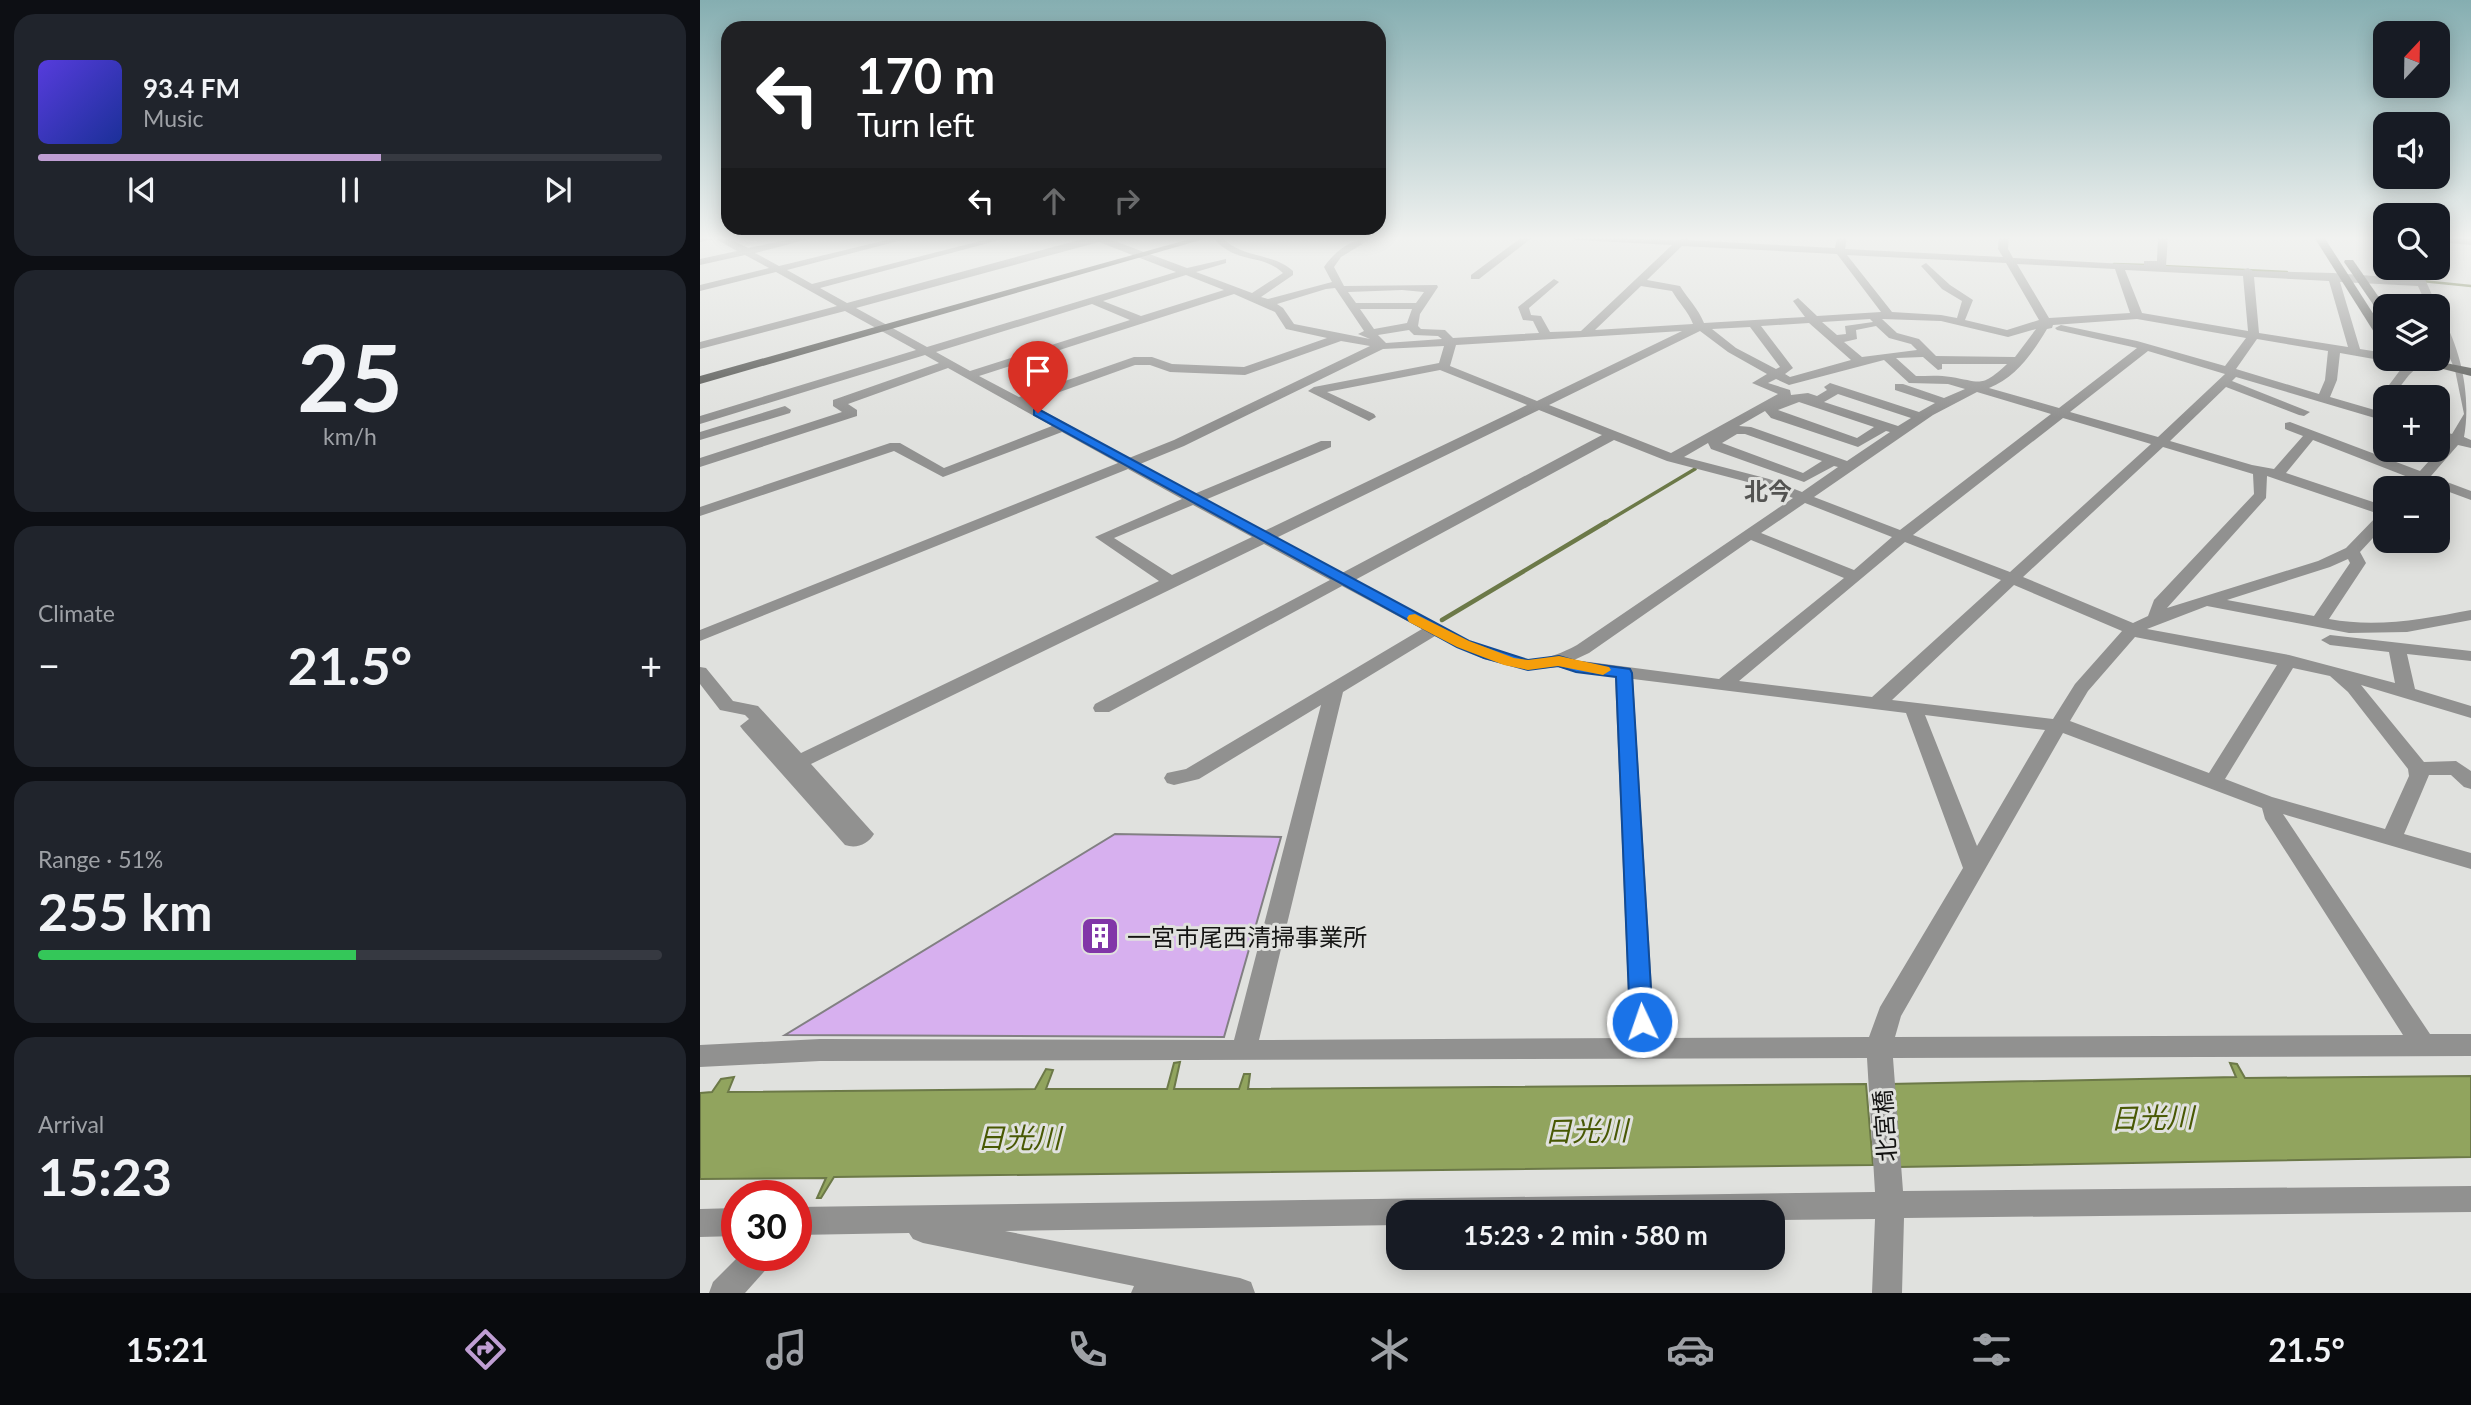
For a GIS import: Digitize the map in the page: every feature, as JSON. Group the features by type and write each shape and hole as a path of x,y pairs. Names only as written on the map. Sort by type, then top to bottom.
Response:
{"main road":[{"path":"700,380 990,297"},
{"path":"2354,297 2373,324"}],"street":[{"path":"831,297 1434,629 1463,644 1528,665 1559,661 1614,629 1802,497 1840,464"},
{"path":"700,346 880,297"},
{"path":"700,420 1101,297"},
{"path":"969,375 1211,297"},
{"path":"1255,297 1279,310 1290,327 1374,347 1450,340 1812,319 1877,320 1893,336 1915,341 1933,360"},
{"path":"1268,303 1292,297"},
{"path":"1345,297 1354,306 1374,347"},
{"path":"700,636 1210,429 1412,326 1425,297"},
{"path":"1535,297 1523,307 1528,318 1537,317 1546,334"},
{"path":"1586,332 1622,297"},
{"path":"1681,297 1692,309 1700,326 1732,350 1789,381 1909,352 1933,360 2014,365"},
{"path":"1876,297 1889,314"},
{"path":"1962,318 1968,300 1963,297"},
{"path":"2028,297 2043,325"},
{"path":"2130,297 2148,335 2304,412"},
{"path":"1876,704 2160,443 2228,375 2254,335 2250,297"},
{"path":"2343,297 2355,352"},
{"path":"1092,300 1140,320"},
{"path":"1798,301 1827,335 1860,362"},
{"path":"1354,306 1419,306"},
{"path":"1836,340 1853,337 1849,328 1889,314 2043,325 2091,332 2254,335 2373,355"},
{"path":"1918,315 2008,334 2043,325 2137,316"},
{"path":"1753,323 1787,368 1758,383 1818,400 1838,389"},
{"path":"1840,464 1746,430 1734,430 1713,441 1716,446 1804,478 1840,464 1945,402 1981,391 2014,365 2043,325"},
{"path":"1412,326 1418,333 1441,332 1450,340 1452,347 1444,366"},
{"path":"700,672 727,706 751,710 793,765 1700,326"},
{"path":"2008,334 2014,365"},
{"path":"1723,685 1902,536 2061,414 2148,335"},
{"path":"1018,402 1134,361 1152,361 1170,368 1245,371 1338,338 1374,347"},
{"path":"2424,476 2456,439 2470,415 2466,371 2450,341"},
{"path":"2333,349 2331,380 2325,399 2304,412 2300,420 2290,426 2403,476"},
{"path":"1888,357 1913,380 1950,380 2268,473 2373,507"},
{"path":"700,448 711,448 852,413 838,403 948,364"},
{"path":"1314,391 1396,369 1444,366 1537,406 1672,458 1764,482 2133,629 2173,641 2290,660 2332,670 2471,712"},
{"path":"2228,375 2373,414"},
{"path":"1804,377 1921,417"},
{"path":"1298,385 1369,417"},
{"path":"1899,387 1945,402"},
{"path":"1672,458 1786,393"},
{"path":"771,398 806,423"},
{"path":"1885,426 1858,443 1776,415 1770,410 1790,399 1800,398 1885,426 1899,431"},
{"path":"700,436 785,410"},
{"path":"700,463 806,423"},
{"path":"700,512 895,446 943,473 1063,427"},
{"path":"2155,619 2160,604 2261,495 2268,473 2311,434"},
{"path":"1102,708 1613,435"},
{"path":"2450,437 2471,444"},
{"path":"1171,582 1103,537 1326,444"},
{"path":"2450,491 2471,496"},
{"path":"1879,1047 1889,1014 1906,982 2055,729 2081,688 2133,629 2206,601 2324,564 2352,551 2373,529"},
{"path":"1748,534 1856,577"},
{"path":"2318,622 2353,574 2358,562 2352,551"},
{"path":"2206,601 2240,610 2357,628 2400,627 2471,615"},
{"path":"2400,627 2406,649 2406,692"},
{"path":"1174,778 1192,774 1434,629"},
{"path":"2330,640 2471,656"},
{"path":"2213,782 2290,660"},
{"path":"1559,661 1576,667 1624,675 2055,729 2067,727 2273,805 2471,861"},
{"path":"2332,670 2354,688 2419,769 2420,776 2392,838"},
{"path":"1624,675 1876,704 1915,712"},
{"path":"1624,675 1643,1048"},
{"path":"1244,1050 1334,689"},
{"path":"1915,712 1974,867"},
{"path":"2419,769 2456,768 2471,782"},
{"path":"2273,805 2272,814 2423,1045"},
{"path":"700,1056 820,1050 2471,1045"},
{"name":"北宮橋","path":"1879,1047 1890,1205 1887,1293"},
{"path":"812,1221 2471,1199"},
{"path":"915,1218 923,1229 1151,1285 1240,1293"},
{"path":"700,1223 721,1222"},
{"path":"724,1293 745,1271"}],"water":[{"name":"日光川","path":"1180,1062 1174,1089 1239,1089 1244,1074 1250,1074 1248,1089 1866,1084 1873,1165 834,1177 821,1198 817,1198 826,1178 700,1179 700,1093 712,1092 721,1079 734,1077 728,1092 1035,1089 1046,1069 1053,1070 1046,1089 1167,1089 1174,1063"},
{"name":"日光川","path":"2230,1063 2237,1064 2245,1078 2471,1076 2471,1157 1898,1167 1890,1084 2236,1077"}],"building":[{"name":"一宮市尾西清掃事業所","path":"1115,834 1281,837 1224,1037 785,1035"}],"waterway":[{"path":"1603,524 1695,469"},
{"path":"1442,620 1606,522"}],"slow traffic":[{"path":"1415,618 1463,644 1510,661 1545,665 1559,661 1576,667 1603,670"}],"place":[{"name":"一宮市尾西清掃事業所","path":"1100,936"}],"district":[{"name":"北今","path":"1768,490"}],"route":[{"path":"1038,413 1463,644 1490,655 1528,665 1545,665 1559,661 1576,667 1624,673 1642,1022"}]}
